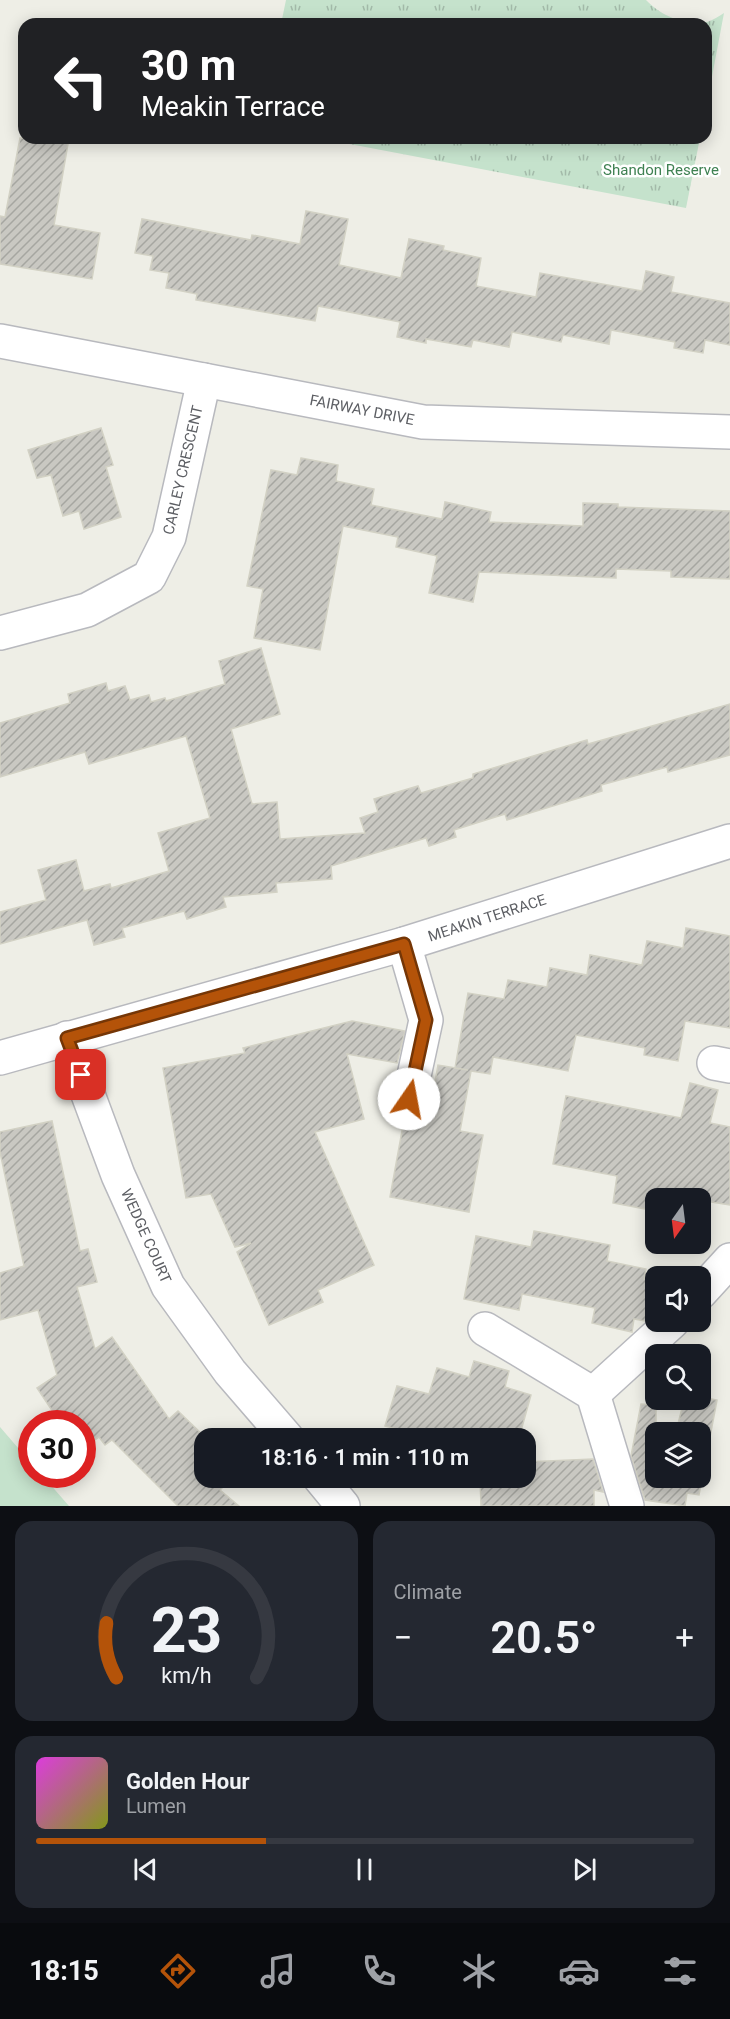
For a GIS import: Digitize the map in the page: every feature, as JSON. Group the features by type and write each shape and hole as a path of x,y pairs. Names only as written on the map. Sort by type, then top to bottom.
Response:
{"street":[{"name":"FAIRWAY DRIVE","path":"0,341 423,422 730,432"},
{"name":"CARLEY CRESCENT","path":"0,633 87,610 149,577 170,537 204,380"},
{"name":"MEAKIN TERRACE","path":"0,1058 404,944 730,841"},
{"path":"404,944 426,1020 409,1099"},
{"name":"WEDGE COURT","path":"67,1038 118,1175 168,1286 230,1372 278,1428"},
{"path":"711,1281 730,1260"},
{"path":"485,1329 593,1394 627,1506"},
{"path":"593,1394 661,1332"},
{"path":"328,1488 343,1506"}],"green space":[{"path":"286,0 646,0 658,10 674,18 282,18"},
{"path":"724,13 712,77 712,19"},
{"name":"Shandon Reserve","path":"350,144 699,144 686,208"},
{"path":"0,1427 18,1448 18,1488 53,1488 69,1506 0,1506"}],"building":[{"path":"19,144 68,144 54,225 100,233 92,279 0,264 0,216 5,217"},
{"path":"306,211 348,219 339,265 401,278 409,239 444,246 443,250 481,258 476,286 536,297 540,273 642,291 646,271 674,277 671,292 730,303 730,345 705,340 703,353 674,348 675,342 611,330 609,344 563,335 561,342 512,332 509,347 473,340 471,347 426,339 426,343 397,337 400,322 318,306 315,321 196,300 197,294 166,288 169,273 150,270 153,256 135,253 142,219 251,240 252,235 300,244"},
{"path":"101,428 113,465 106,467 121,517 84,529 79,511 63,516 51,475 37,478 28,450"},
{"path":"301,458 338,465 336,481 374,489 371,505 442,519 445,502 491,512 489,522 583,526 583,503 618,504 618,507 730,511 730,579 671,577 671,571 616,569 616,578 479,572 473,602 429,593 437,556 396,547 398,537 343,526 320,650 254,638 263,589 247,586 271,470 297,475"},
{"path":"261,648 280,714 231,729 252,804 277,802 280,839 365,833 360,818 378,812 374,799 418,786 421,793 473,778 473,774 587,740 588,744 730,704 730,755 668,772 667,767 601,785 602,791 507,820 505,814 454,830 456,837 429,846 426,838 331,866 332,879 276,883 277,892 223,897 226,907 187,919 184,911 122,928 125,937 94,945 87,920 0,944 0,912 46,900 38,870 76,860 84,891 110,884 111,888 169,871 158,833 210,818 186,736 89,764 85,752 0,777 0,723 70,703 68,694 106,683 108,691 125,686 130,700 149,695 151,702 165,698 166,701 225,684 219,661"},
{"path":"686,928 730,936 730,1028 685,1021 678,1061 644,1055 645,1048 576,1035 568,1071 493,1057 490,1074 471,1071 460,1131 483,1135 469,1212 390,1197 404,1120 427,1125 438,1065 455,1068 468,993 504,999 508,980 547,987 550,968 587,975 590,955 642,965 647,941 683,948"},
{"path":"352,1021 405,1031 397,1063 347,1054 364,1119 315,1132 374,1265 318,1290 323,1302 269,1325 237,1252 251,1243 235,1247 211,1194 186,1198 163,1068 245,1053 243,1048"},
{"path":"690,1083 718,1090 710,1123 730,1127 730,1205 711,1202 711,1188 645,1188 645,1209 613,1203 617,1176 553,1164 566,1096 681,1118"},
{"path":"52,1121 80,1251 88,1249 97,1282 77,1287 95,1349 112,1337 169,1419 178,1411 196,1428 194,1488 222,1488 220,1490 239,1506 178,1506 112,1440 105,1445 99,1437 96,1439 96,1410 52,1410 37,1388 57,1375 38,1310 0,1320 0,1273 24,1266 0,1152 0,1132"},
{"path":"534,1231 610,1245 607,1261 645,1269 645,1321 634,1319 632,1332 592,1323 595,1308 522,1294 519,1310 464,1299 476,1236 531,1247"},
{"path":"474,1361 509,1371 505,1387 531,1395 522,1428 393,1428 385,1426 397,1386 429,1394 437,1368 469,1377"},
{"path":"711,1399 717,1400 711,1432 711,1422 678,1422 682,1410 711,1410"},
{"path":"641,1404 645,1404 645,1410 656,1410 656,1422 645,1422 645,1488 700,1488 699,1495 687,1493 685,1506 645,1500 631,1456"},
{"path":"593,1459 603,1492 594,1490 594,1506 481,1506 480,1488 536,1488 536,1462"}],"route":[{"path":"81,1075 67,1038 404,944 426,1020 409,1099"}]}
